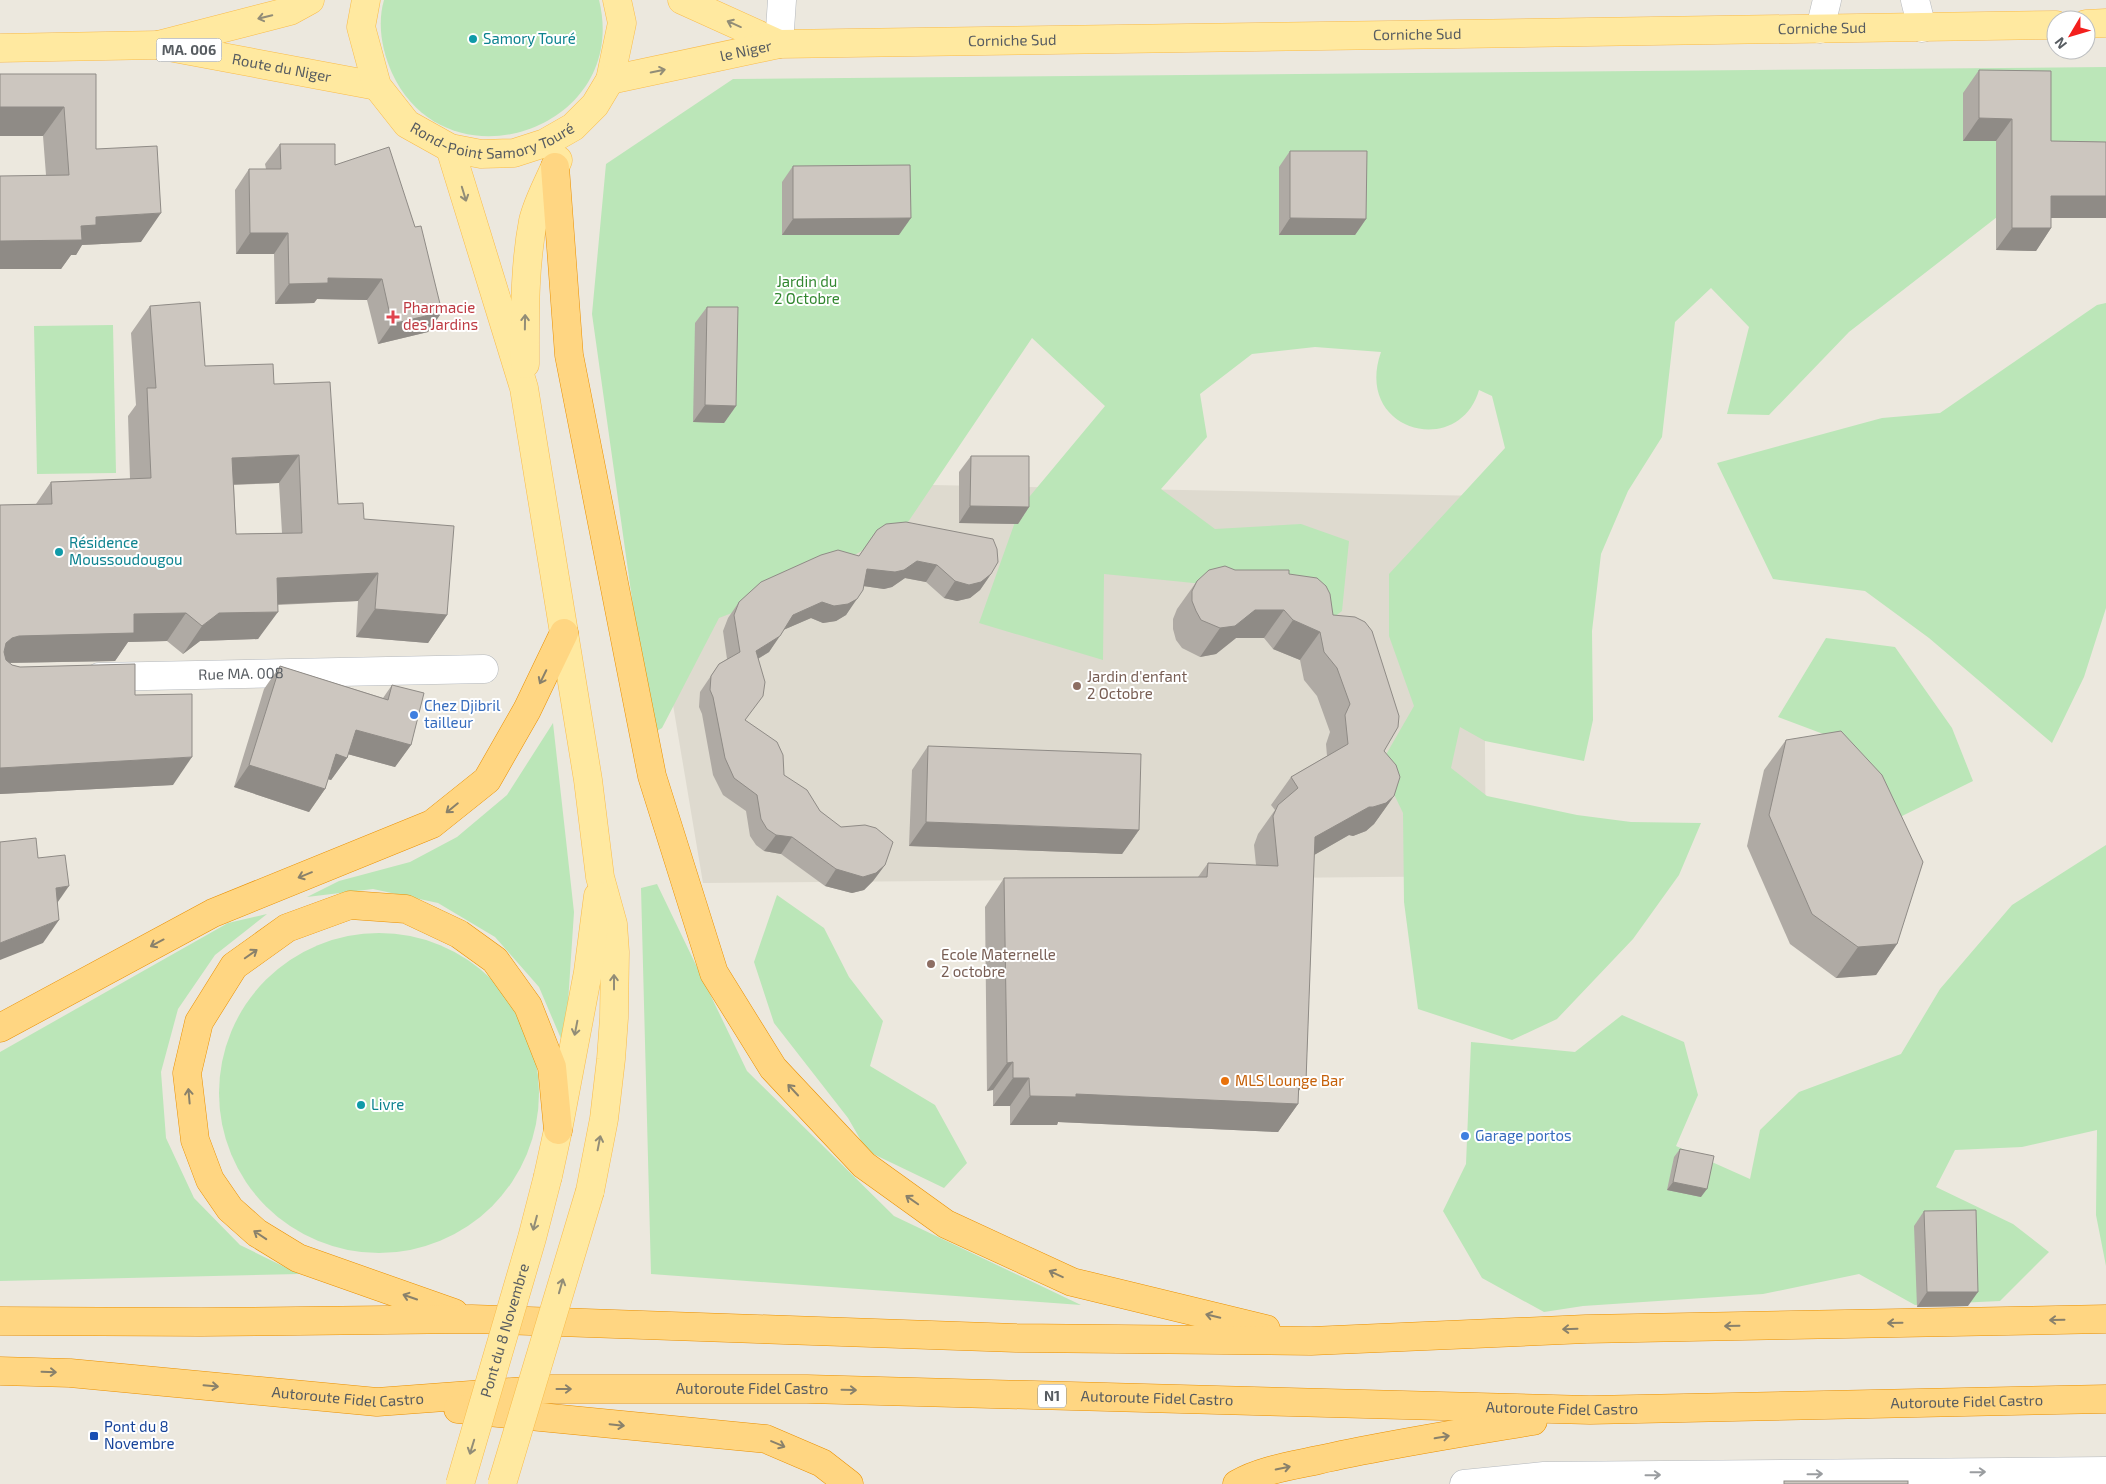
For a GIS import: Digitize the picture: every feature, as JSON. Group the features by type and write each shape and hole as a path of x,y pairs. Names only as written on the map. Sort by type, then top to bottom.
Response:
{"highway":[{"path":"555,167 569,356 652,776 714,973 772,1068 864,1165 946,1224 1072,1282 1311,1341"},
{"path":"0,1028 213,913 432,824 487,780 527,710 564,633"},
{"path":"472,1319 298,1258 257,1233 230,1209 210,1180 195,1140 187,1073 199,1022 234,966 287,928 350,905 406,909 459,934 495,960 528,1006 552,1067 558,1130"},
{"path":"0,1322 472,1319 1016,1338 1311,1341 1586,1329 2106,1319"},
{"name":"Autoroute Fidel Castro","path":"0,1371 70,1373 377,1402 552,1389 807,1389 1590,1410 2106,1399"},
{"path":"377,1402 766,1440 822,1464 849,1484"},
{"path":"1237,1484 1272,1470 1348,1454 1590,1410"}],"main road":[{"name":"Route du Niger","path":"158,45 290,11 310,0"},
{"name":"Rond-Point Samory Touré","path":"366,0 361,27 377,86 407,124 450,148 481,154 514,153 545,143 573,127 594,106 610,80 622,23 617,0"},
{"name":"le Niger","path":"682,0 778,44"},
{"name":"Corniche Sud","path":"778,44 1622,30 1922,28 2046,24"},
{"name":"le Niger","path":"610,80 778,44"},
{"name":"Route du Niger","path":"0,48 158,45 377,86"},
{"path":"524,388 526,271 534,220 542,196 573,127"},
{"path":"450,148 524,388 588,780 600,877 613,924 615,952 614,1018 604,1119 590,1191 502,1484"},
{"name":"Pont du 8 Novembre","path":"460,1484 532,1238 548,1176 588,972 600,877"}],"street":[{"path":"778,44 782,0"},
{"path":"1820,29 1827,0"},
{"path":"1915,0 1922,28"},
{"name":"Rue MA. 008","path":"79,677 484,669"},
{"path":"1464,1484 1544,1476 2106,1471"}],"shaded area":[{"name":"Jardin d'enfant 2 Octobre","path":"635,479 1483,496 1486,876 703,883"}],"green space":[{"path":"384,0 599,0 602,45 588,83 562,111 528,130 490,136 452,130 418,109 392,73 386,56 381,28"},
{"name":"Jardin du 2 Octobre","path":"2106,67 2106,163 2046,179 1849,332 1769,415 1727,414 1749,327 1711,288 1675,322 1662,437 1628,491 1601,554 1592,631 1593,720 1584,761 1485,741 1460,727 1451,768 1487,796 1577,815 1631,822 1701,823 1679,875 1633,939 1557,1019 1512,1040 1418,1009 1404,902 1403,813 1380,765 1414,706 1389,636 1389,574 1505,448 1492,396 1479,390 1468,411 1451,424 1432,429 1412,427 1394,417 1382,401 1376,379 1381,352 1315,347 1252,354 1200,394 1207,437 1161,489 1215,529 1301,524 1349,541 1342,611 1299,644 1253,589 1104,574 1103,660 979,623 1020,508 1105,406 1032,338 904,528 788,591 719,618 662,728 651,734 592,314 606,164 733,79"},
{"path":"2106,303 2106,608 2084,677 2052,743 1929,638 1865,591 1773,579 1717,463 1882,418 1940,413 2097,305"},
{"path":"113,325 116,473 37,474 34,326"},
{"path":"1826,638 1895,647 1952,728 1973,781 1898,818 1826,735 1778,717"},
{"path":"553,723 574,912 565,1048 539,987 495,937 438,903 373,889 307,897 339,881 410,862 457,837 507,795"},
{"path":"2106,845 2106,1266 2096,1215 2097,1130 2022,1147 1955,1150 1936,1187 2013,1224 2049,1252 2000,1301 1915,1305 1859,1274 1763,1294 1583,1306 1544,1312 1482,1278 1443,1211 1466,1164 1471,1042 1575,1052 1622,1015 1684,1042 1698,1095 1676,1146 1750,1179 1760,1130 1799,1092 1901,1054 1940,989 2012,905"},
{"path":"657,884 747,1071 894,1216 1081,1305 651,1274 641,888"},
{"path":"777,895 824,928 849,977 883,1021 870,1066 935,1105 967,1163 944,1188 867,1151 848,1118 774,1023 754,962"},
{"path":"267,914 215,955 178,1009 161,1072 166,1138 194,1198 240,1245 299,1274 0,1281 0,1052 228,923"},
{"path":"363,933 395,933 426,940 455,952 481,969 503,991 520,1017 532,1046 539,1077 539,1109 532,1140 520,1169 503,1195 481,1217 455,1234 426,1246 395,1253 363,1253 332,1246 303,1234 277,1217 255,1195 238,1169 226,1140 219,1109 219,1077 226,1046 238,1017 255,991 277,969 303,952 332,940"}],"building":[{"path":"1979,70 2051,71 2051,141 2106,142 2106,196 2051,196 2051,228 2012,228 2012,119 1979,118"},
{"path":"0,74 96,74 96,149 157,146 161,213 96,217 96,225 81,226 82,240 0,241 0,176 69,175 64,107 0,107"},
{"path":"280,144 335,144 335,165 389,147 415,227 421,226 442,312 392,324 382,279 328,278 328,283 289,284 288,233 250,233 249,169 281,169"},
{"path":"1290,151 1367,151 1366,219 1290,218"},
{"path":"910,165 911,218 793,219 793,166"},
{"path":"200,302 205,366 273,364 274,384 330,382 338,504 363,503 364,519 454,526 447,615 375,609 378,573 277,578 278,612 219,613 202,626 186,613 134,614 134,633 19,636 12,638 6,643 4,652 6,660 12,665 20,667 135,664 135,695 192,694 192,757 0,768 0,505 52,504 51,482 151,478 147,388 156,388 150,306","holes":["299,455 302,533 236,534 232,458"]},
{"path":"707,307 738,307 736,406 705,405"},
{"path":"971,456 1029,456 1029,507 970,506"},
{"path":"906,522 993,539 997,549 998,562 991,574 981,582 969,585 955,581 937,565 917,561 904,570 895,572 867,569 863,590 857,599 848,604 834,606 822,602 793,615 780,636 756,651 765,682 763,696 745,720 777,742 783,755 784,775 807,790 820,811 841,827 865,825 876,828 893,842 885,865 876,873 863,877 836,869 792,837 776,835 767,829 761,819 757,795 734,778 725,758 710,690 711,676 719,664 740,652 734,615 739,602 761,582 821,555 838,550 859,556 877,530 886,524"},
{"path":"1225,566 1235,570 1289,570 1289,574 1317,578 1326,586 1330,594 1333,615 1355,617 1365,622 1372,631 1399,716 1398,727 1384,751 1396,765 1400,777 1394,796 1386,803 1369,807 1315,837 1306,1081 1299,1081 1298,1104 1076,1094 1076,1097 1030,1096 1029,1078 1013,1078 1013,1062 1007,1063 1004,878 1207,877 1208,863 1278,866 1273,816 1278,805 1298,788 1291,777 1348,744 1345,715 1350,704 1337,668 1324,652 1320,632 1293,620 1284,610 1255,610 1235,626 1220,628 1201,620 1192,601 1192,591 1197,581 1209,570"},
{"path":"280,666 388,700 392,685 424,693 411,745 356,730 347,758 336,754 325,789 249,765"},
{"path":"1841,731 1882,775 1923,862 1897,944 1858,947 1812,914 1769,815 1786,740"},
{"path":"928,746 1141,754 1139,830 926,822"},
{"path":"36,838 38,858 65,855 69,886 56,888 59,920 0,943 0,842"},
{"path":"1680,1149 1714,1156 1707,1189 1673,1182"},
{"path":"1976,1210 1978,1292 1927,1292 1924,1211"},
{"path":"1784,1481 1908,1481 1908,1484 1784,1484"}],"place":[{"name":"Samory Touré","path":"473,39"},
{"name":"Pharmacie des Jardins","path":"393,317"},
{"name":"Résidence Moussoudougou","path":"59,552"},
{"name":"Jardin d'enfant 2 Octobre","path":"1077,686"},
{"name":"Chez Djibril tailleur","path":"414,715"},
{"name":"Ecole Maternelle 2 octobre","path":"931,964"},
{"name":"MLS Lounge Bar","path":"1225,1081"},
{"name":"Livre","path":"361,1105"},
{"name":"Garage portos","path":"1465,1136"},
{"name":"Pont du 8 Novembre","path":"94,1436"}]}
